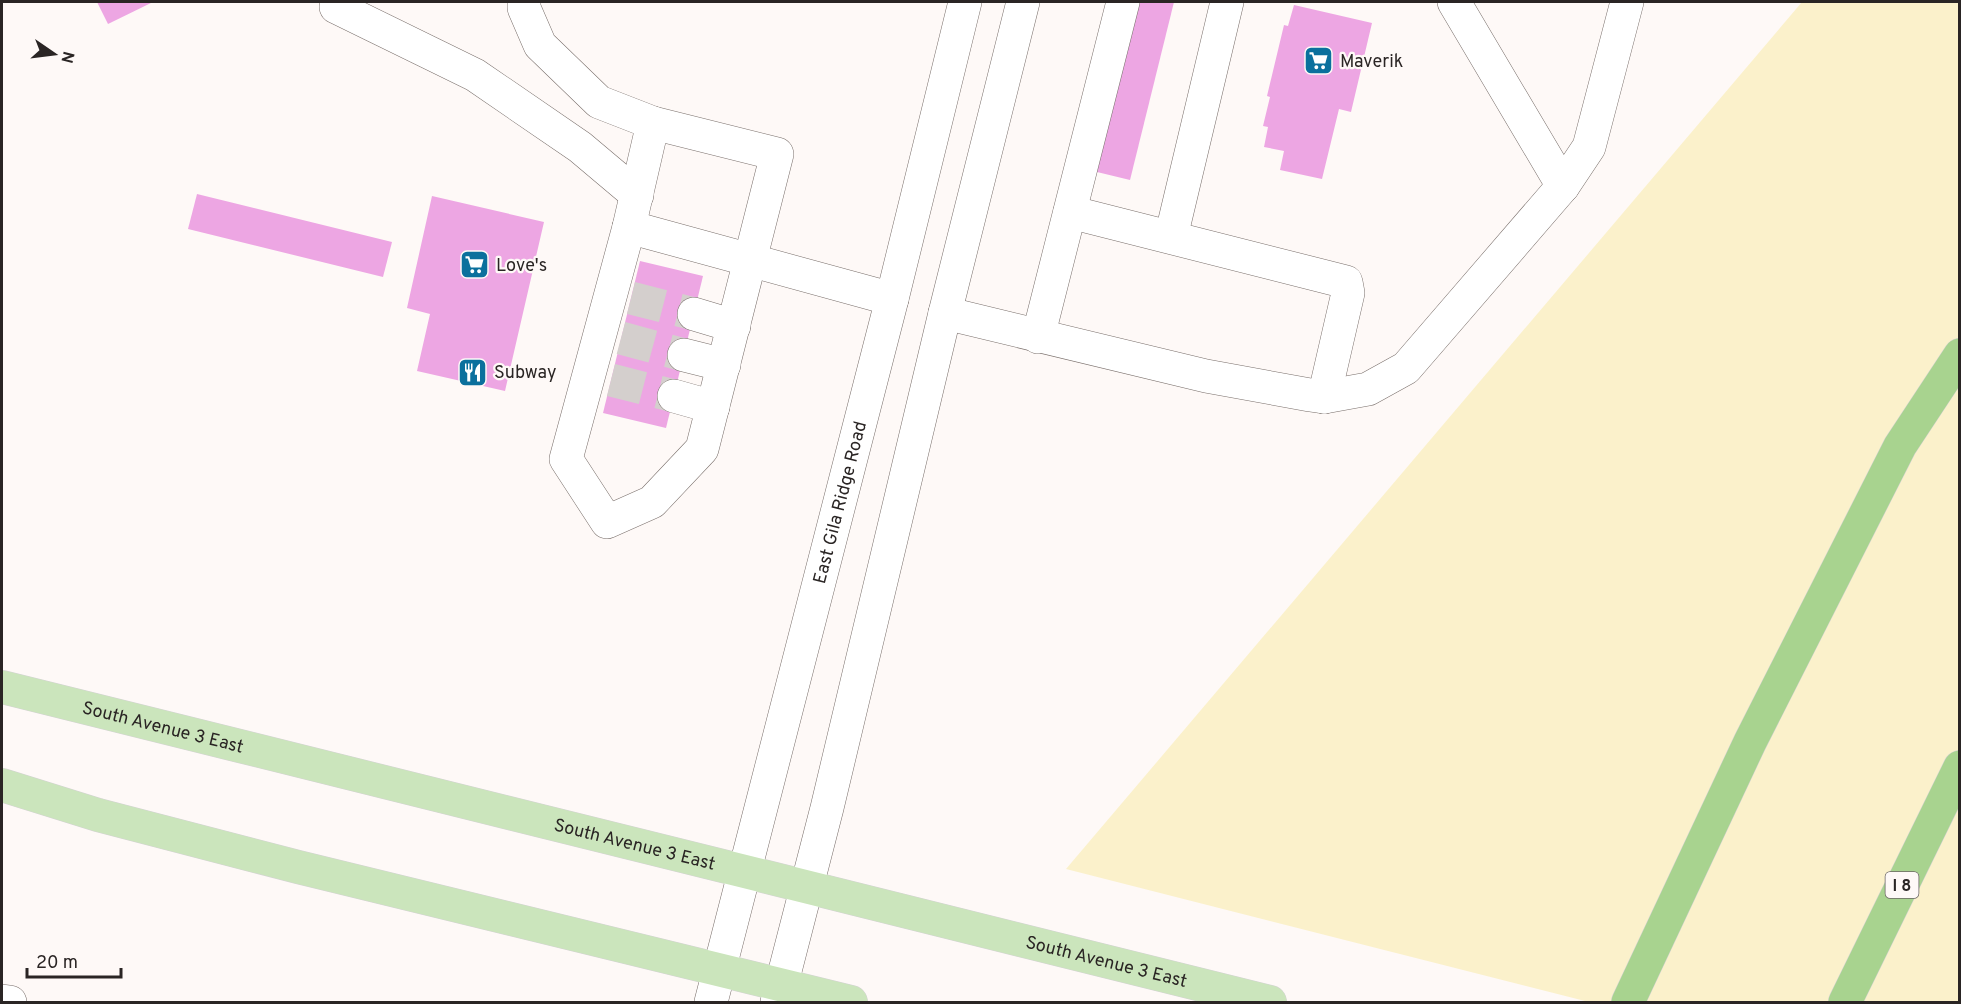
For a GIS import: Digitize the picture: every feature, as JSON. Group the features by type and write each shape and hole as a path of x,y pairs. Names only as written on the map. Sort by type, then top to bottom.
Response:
{"highway":[{"path":"1628,1002 1750,742 1900,446 1959,355"},
{"name":"I 8","path":"1845,1002 1959,767"}],"main road":[{"name":"South Avenue 3 East","path":"2,687 806,889 1270,1002"},
{"path":"2,785 180,837 719,970 779,994 851,1002"}],"street":[{"path":"524,2 524,8 540,45 599,102 653,123 777,154 702,449 652,502 607,522 566,459 600,377 611,335 621,295 629,226 653,123"},
{"name":"East Gila Ridge Road","path":"711,1002 966,2"},
{"path":"779,994 827,807 945,313 1023,2"},
{"path":"1038,337 1123,2"},
{"path":"1171,237 1227,2"},
{"path":"1454,2 1563,186"},
{"path":"945,313 1206,376 1324,397 1368,389 1406,368 1563,186 1589,147 1627,2"},
{"path":"336,7 475,75 580,147 637,195"},
{"path":"1070,212 1346,282 1348,293 1324,397"},
{"path":"629,226 892,299"},
{"path":"694,314 734,326"},
{"path":"684,355 724,365"},
{"path":"674,396 713,407"},
{"path":"2,1001 10,1002"}],"sand":[{"path":"1802,2 1959,2 1959,1002 1589,1002 1066,869"}],"building":[{"path":"97,2 153,2 108,24"},
{"path":"1137,2 1174,2 1130,180 1097,172"},
{"name":"Maverik","path":"1294,5 1372,23 1351,112 1339,109 1322,179 1280,170 1284,151 1264,147 1268,127 1263,126 1270,97 1267,96 1284,25 1288,26"},
{"path":"197,194 392,242 383,277 188,229"},
{"name":"Love's","path":"432,196 544,222 505,391 417,371 430,314 407,308"},
{"path":"640,261 703,276 666,428 603,413"}],"tunnel":[{"path":"631,298 694,314"},
{"path":"621,338 684,355"},
{"path":"611,380 674,396"}],"place":[{"name":"Maverik","path":"1319,61"},
{"name":"Love's","path":"475,265"},
{"name":"Subway","path":"473,372"}]}
